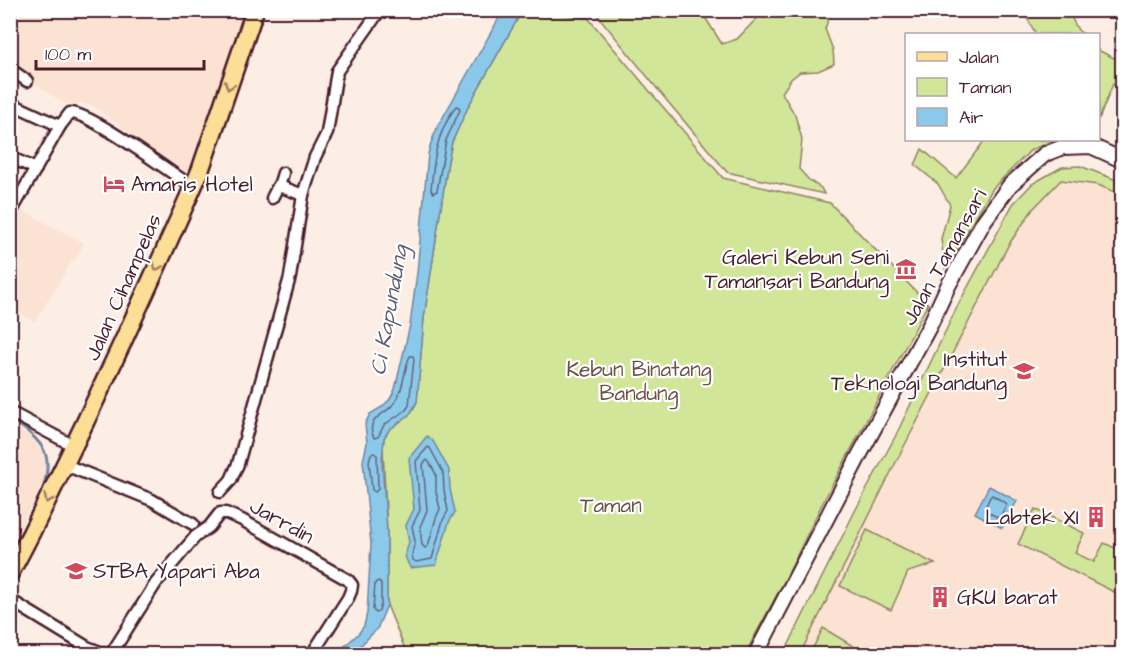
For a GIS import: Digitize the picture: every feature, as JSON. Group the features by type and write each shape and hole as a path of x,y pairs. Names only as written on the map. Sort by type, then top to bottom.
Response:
{"main road":[{"name":"Jalan Cihampelas","path":"10,573 74,446 200,171 255,10"},
{"name":"Jalan Tamansari","path":"756,654 930,325 948,286 984,221 1010,185 1045,154 1064,147 1091,146 1122,160"}],"street":[{"path":"220,492 231,480 238,464 268,359 290,277 303,195 315,156 327,133 337,71 380,10"},
{"path":"10,69 27,81"},
{"path":"10,103 60,126"},
{"path":"10,214 60,126 70,113 95,122 193,187"},
{"path":"10,157 36,169"},
{"path":"272,198 283,173"},
{"path":"279,186 303,195"},
{"path":"10,412 74,446"},
{"path":"64,466 152,500 193,524"},
{"name":"Jarrdin","path":"10,600 87,647 101,654 110,654 156,583 196,536 209,527 220,513 226,513 348,580 352,585 348,598 312,654"}],"shaded area":[{"path":"10,11 247,11 187,173 93,106 80,103 65,104 11,68"},
{"name":"Institut Teknologi Bandung","path":"1080,166 1122,182 1122,654 784,654 856,509 895,437 958,305 1013,204 1032,184 1046,176 1062,167"},
{"path":"21,210 84,243 35,322 19,313 11,322 11,236"},
{"path":"11,422 33,439 43,453 46,466 45,478 11,547"}],"green space":[{"name":"Kebun Binatang Bandung","path":"522,11 588,18 723,178 830,203 928,304 745,654 407,654 387,605 384,438 389,430 410,414 417,402 424,318 452,142 469,105"},
{"path":"594,11 701,11 722,44 737,39 764,11 831,11 825,29 833,50 834,64 818,71 800,72 791,79 782,93 795,115 802,139 799,169 821,188 824,194 727,172"},
{"path":"1023,11 1068,11 1082,33 1035,33"},
{"path":"1100,51 1122,62 1122,89 1113,84 1100,116"},
{"path":"984,141 1053,141 1031,150 993,188 945,268 941,239 950,205 938,184 915,165 922,149 956,178"},
{"path":"1080,166 1122,182 1122,195 1098,185 1061,180 1033,209 1009,244 800,654 784,654 856,509 895,437 958,305 1013,204 1032,184 1046,176 1062,167"},
{"path":"1035,509 1084,533 1075,553 1094,562 1104,543 1122,551 1122,596 1018,544"},
{"path":"867,530 935,564 908,572 891,610 840,586"},
{"path":"823,628 858,649 855,654 810,654"}],"water":[{"path":"503,11 522,11 469,105 452,142 424,318 417,402 410,414 389,430 384,438 382,462 387,532 387,605 377,629 352,654 336,654 358,634 364,626 367,613 371,544 363,461 367,443 365,424 370,414 390,399 395,389 410,325 428,154 438,126"},
{"path":"427,436 433,441 449,470 455,512 449,522 436,565 410,568 405,556 409,542 406,525 414,509 409,458"},
{"path":"989,486 1017,501 1002,528 975,513"}],"waterway":[{"path":"10,420 20,425"},
{"path":"22,427 38,441 46,455 47,472 42,492"},
{"path":"10,554 34,509"}],"place":[{"name":"Amaris Hotel","path":"114,184"},
{"name":"Galeri Kebun Seni Tamansari Bandung","path":"906,269"},
{"name":"Institut Teknologi Bandung","path":"1024,371"},
{"name":"Labtek XI","path":"1096,517"},
{"name":"STBA Yapari Aba","path":"76,571"},
{"name":"GKU barat","path":"940,597"}],"water label":[{"name":"Ci Kapundung","path":"388,310"}],"park label":[{"name":"Taman","path":"611,505"}]}
